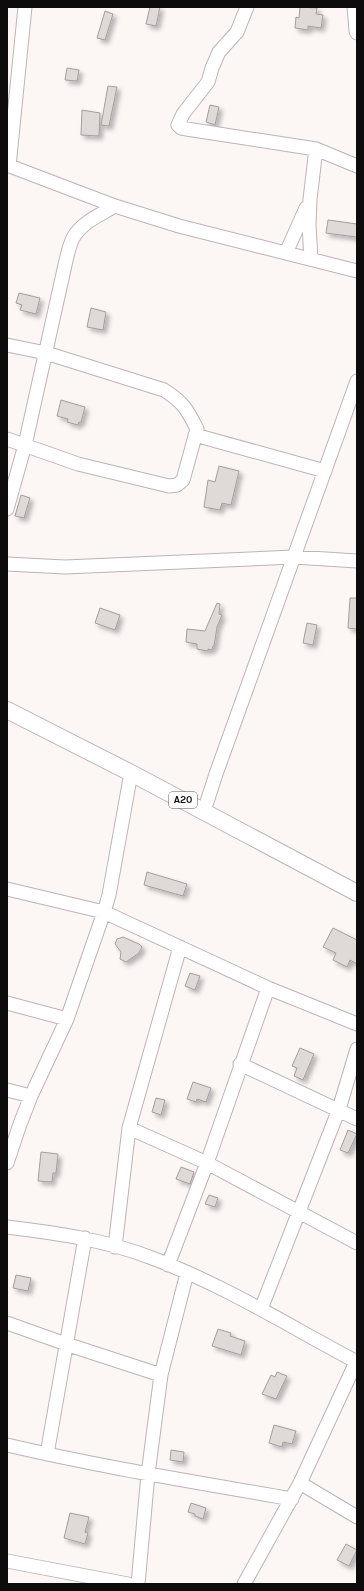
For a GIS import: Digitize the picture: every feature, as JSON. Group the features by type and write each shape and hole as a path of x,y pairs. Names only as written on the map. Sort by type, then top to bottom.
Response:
{"main road":[{"name":"A20","path":"7,710 204,811 357,893"}],"street":[{"path":"25,7 12,81 8,166 115,206 179,226 357,271"},
{"path":"247,7 236,32 219,52 208,82 183,114 178,125 181,128 316,149 357,166"},
{"path":"354,7 357,33"},
{"path":"311,259 309,226 310,199 316,149"},
{"path":"286,253 310,199"},
{"path":"7,509 25,446 65,265 73,239 82,227 115,206"},
{"path":"7,345 46,353 164,390 179,400 188,412 197,429 183,480 176,485 169,486 78,464 7,439"},
{"path":"204,811 357,381"},
{"path":"195,435 325,471"},
{"path":"7,564 65,567 294,556 357,561"},
{"path":"7,1163 31,1096 67,1019 104,912 109,895 131,773"},
{"path":"7,888 104,912 268,988 357,1024"},
{"path":"115,1247 128,1128 180,947"},
{"path":"168,1265 207,1163 240,1064 268,988"},
{"path":"7,1003 67,1019"},
{"path":"261,1309 339,1109 357,1049"},
{"path":"240,1064 339,1109 357,1119"},
{"path":"7,1090 31,1096"},
{"path":"128,1128 207,1163 357,1243"},
{"path":"7,1227 85,1238 151,1257 261,1309 357,1361 292,1499 244,1584"},
{"path":"47,1454 85,1238"},
{"path":"138,1584 148,1474 162,1375 187,1273"},
{"path":"7,1322 66,1344 162,1375"},
{"path":"7,1444 47,1454 148,1474 292,1499"},
{"path":"300,1483 357,1517"},
{"path":"7,1561 128,1584"}],"building":[{"path":"150,7 160,7 156,26 146,24"},
{"path":"300,7 317,8 316,14 323,15 321,28 308,26 308,30 295,28 296,17 299,18"},
{"path":"105,11 113,14 105,40 97,38"},
{"path":"67,68 79,70 77,81 65,80"},
{"path":"108,86 117,87 109,126 101,125"},
{"path":"210,105 219,107 215,125 206,122"},
{"path":"82,110 100,113 99,136 81,135"},
{"path":"328,220 357,224 357,236 326,233"},
{"path":"19,293 40,298 36,314 20,310 22,305 16,303"},
{"path":"91,308 106,312 103,330 87,327"},
{"path":"61,400 85,407 81,422 79,422 78,425 67,422 68,419 57,416"},
{"path":"219,466 239,471 231,505 222,503 220,510 204,507 208,480 215,482"},
{"path":"21,495 30,498 24,518 15,516"},
{"path":"350,598 357,598 357,629 348,628"},
{"path":"217,603 220,604 219,614 222,615 217,627 214,646 212,650 208,649 208,651 197,649 197,644 186,642 187,629 205,631"},
{"path":"100,608 120,615 115,630 95,623"},
{"path":"307,623 317,625 313,645 303,643"},
{"path":"147,872 187,884 183,896 144,885"},
{"path":"333,928 357,940 357,964 350,960 347,967 333,960 336,953 323,947"},
{"path":"123,937 139,944 142,947 139,953 126,962 120,959 121,952 115,944 117,939"},
{"path":"190,973 200,976 195,990 185,986"},
{"path":"300,1048 314,1054 303,1080 294,1076 297,1068 292,1066"},
{"path":"193,1082 211,1088 206,1102 197,1099 196,1102 187,1099"},
{"path":"156,1098 165,1100 161,1115 152,1112"},
{"path":"348,1130 357,1134 348,1153 340,1150"},
{"path":"41,1152 58,1154 56,1173 53,1173 52,1182 38,1181"},
{"path":"181,1167 194,1172 190,1184 176,1179"},
{"path":"209,1195 218,1198 215,1207 205,1204"},
{"path":"16,1275 31,1278 28,1291 13,1288"},
{"path":"218,1329 231,1333 230,1336 245,1341 241,1355 212,1346"},
{"path":"277,1372 287,1376 276,1399 262,1394 271,1375 275,1377"},
{"path":"274,1425 296,1431 292,1444 283,1442 282,1447 269,1443"},
{"path":"171,1450 184,1452 183,1462 170,1460"},
{"path":"191,1503 206,1508 203,1519 188,1512"},
{"path":"70,1513 89,1517 85,1532 88,1533 85,1544 64,1538"},
{"path":"346,1544 357,1550 349,1566 337,1560"}]}
